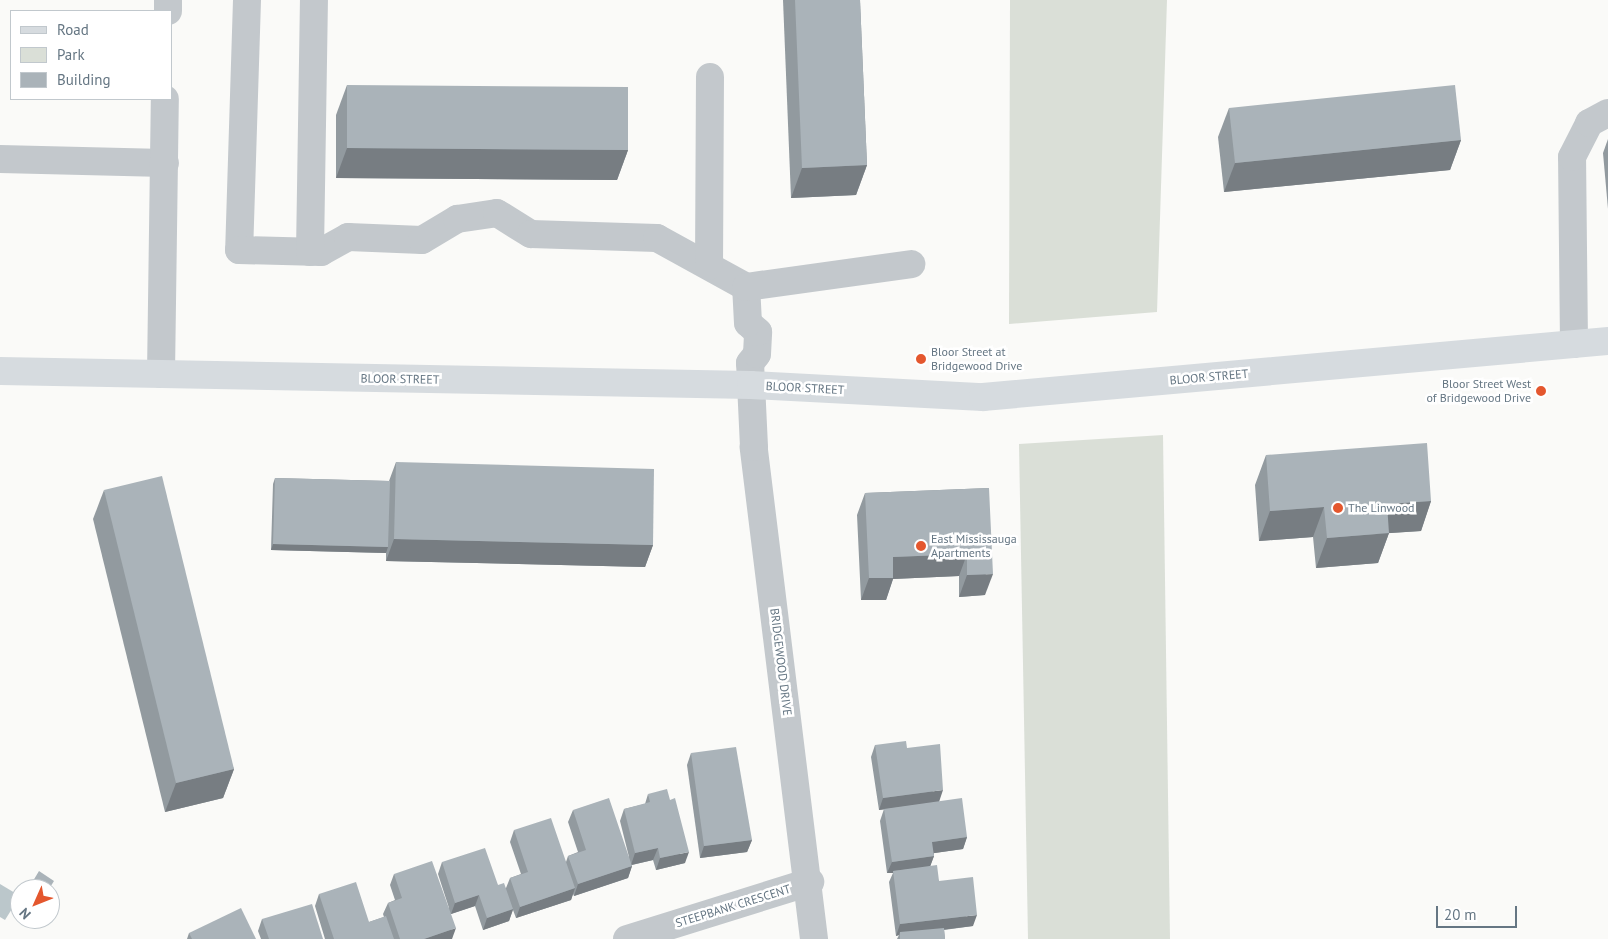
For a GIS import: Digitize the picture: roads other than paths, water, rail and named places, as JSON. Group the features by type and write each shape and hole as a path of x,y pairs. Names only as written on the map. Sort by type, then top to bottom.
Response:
{"main road":[{"name":"BLOOR STREET","path":"0,371 160,374 751,374 982,397 1608,341"}],"street":[{"path":"247,0 239,250 321,252 348,237 422,240 457,219 497,213 531,234 657,238 746,287 911,264"},
{"path":"310,252 314,0"},
{"path":"709,266 710,77"},
{"path":"160,374 165,100"},
{"path":"1574,344 1572,157 1589,123 1608,113"},
{"path":"0,159 164,163"},
{"path":"746,287 748,323 758,332 757,354 751,374"},
{"name":"BRIDGEWOOD DRIVE","path":"751,374 756,456 810,882 814,939"},
{"name":"STEEPBANK CRESCENT","path":"628,939 810,882"}],"place":[{"name":"Bloor Street at Bridgewood Drive","path":"921,359"},
{"name":"Bloor Street West of Bridgewood Drive","path":"1541,391"},
{"name":"The Linwood","path":"1338,508"},
{"name":"East Mississauga Apartments","path":"921,546"}]}
